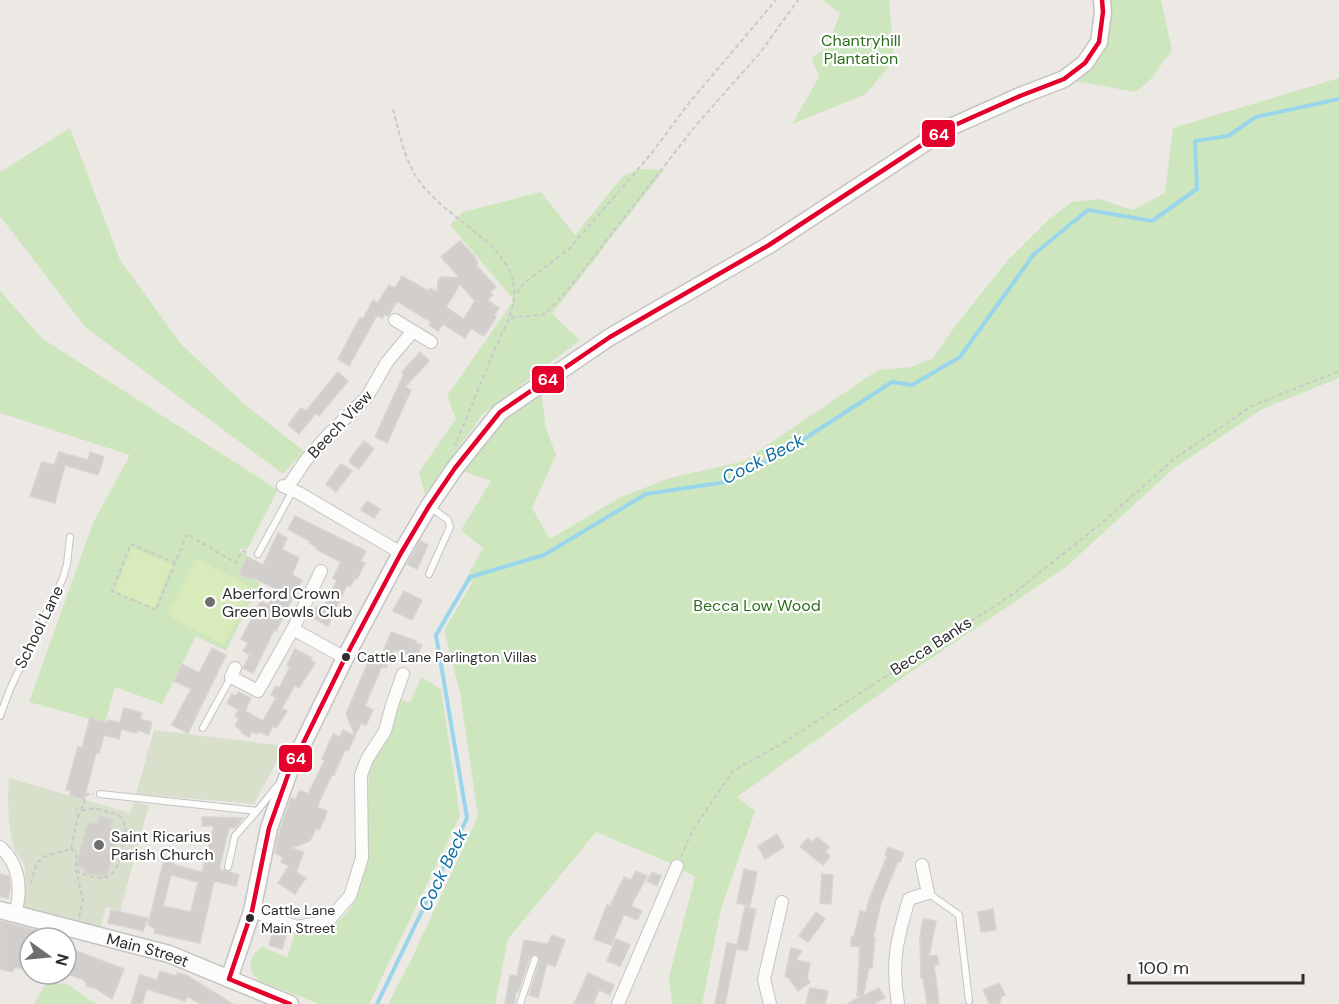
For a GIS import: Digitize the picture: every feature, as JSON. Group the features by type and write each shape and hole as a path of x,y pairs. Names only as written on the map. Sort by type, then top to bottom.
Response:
{"street":[{"path":"229,979 252,911 269,828 289,772 345,658 401,553 455,468 500,412 610,337 769,244 946,129 1064,79 1085,63 1099,42 1103,12 1101,0"},
{"path":"395,320 431,342"},
{"name":"Beech View","path":"288,488 306,460 367,397 387,362 413,331"},
{"path":"288,488 401,553"},
{"path":"233,673 258,691 294,628 321,571"},
{"path":"294,628 345,658"},
{"path":"252,911 297,927 328,921 350,896 362,858 361,775 367,759 385,731 403,674"},
{"path":"5,851 16,867 20,889 19,902 8,912"},
{"path":"898,1004 894,956 909,899 928,893 922,865"},
{"path":"618,1004 677,866"},
{"path":"770,1004 764,979 782,902"},
{"name":"Main Street","path":"8,912 61,926"},
{"name":"Main Street","path":"78,931 169,954 290,1004"}],"lane":[{"path":"258,554 288,488"},
{"path":"429,506 448,520 450,527 429,574"},
{"name":"School Lane","path":"0,716 10,689 63,578 70,537"},
{"path":"203,728 233,673"},
{"path":"228,867 235,836 289,772"},
{"path":"99,794 257,811"},
{"path":"0,840 7,846 5,851"},
{"path":"928,893 959,915 969,1001"},
{"path":"519,1004 535,959"}],"path":[{"path":"515,295 524,284 570,248 651,154 689,103 776,0"},
{"path":"511,318 545,314 566,292 690,133 760,52 798,0"},
{"path":"393,109 412,171 425,188 492,247 513,276 515,295 511,318 501,335 452,454"},
{"name":"Becca Banks","path":"677,866 692,831 733,771 783,743 1013,594 1103,522 1174,459 1252,406 1339,371"},
{"path":"176,563 132,544 112,591 156,610 176,563 187,534 236,564 242,551 258,554"},
{"path":"71,848 78,817 87,794 99,794"},
{"path":"76,808 78,817"},
{"path":"76,870 95,878 104,879 111,876 119,862 126,828 123,819 118,815 94,808 81,811"},
{"path":"71,848 76,854 76,870 83,900 77,926"},
{"path":"29,891 38,860 43,856 71,848"}],"green space":[{"name":"Chantryhill Plantation","path":"822,0 889,0 894,60 866,94 792,124 819,77 812,58 828,47 840,13"},
{"path":"1102,0 1161,0 1172,50 1150,80 1136,92 1064,79 1085,63"},
{"name":"Becca Low Wood","path":"1339,78 1339,378 1262,409 1173,469 1066,567 905,676 737,797 755,811 721,909 702,1004 672,1004 669,977 695,877 677,866 596,832 508,939 495,1004 388,1004 478,816 460,693 444,630 472,583 467,577 483,548 461,530 491,481 455,468 500,412 540,385 546,428 556,455 532,508 550,539 621,497 670,478 744,461 878,370 910,367 932,359 1008,260 1048,220 1072,202 1099,199 1133,210 1165,193 1173,128"},
{"path":"70,128 120,260 181,344 244,404 304,451 283,474 86,328 0,216 0,172"},
{"path":"640,169 664,170 552,314 580,340 483,414 425,494 419,472 456,419 447,396 514,300 450,225 463,212 541,192 575,235 623,176"},
{"path":"0,291 43,339 278,490 246,551 241,548 239,551 263,565 255,580 260,583 226,651 196,636 162,704 115,687 105,723 29,702 93,523 130,455 0,413"},
{"path":"132,548 172,565 154,608 115,591"},
{"name":"Aberford Crown Green Bowls Club","path":"196,558 253,588 224,645 167,615"},
{"path":"421,677 441,689 460,816 369,1004 319,1004 260,981 252,973 251,968 252,959 258,950 263,947 287,958 295,933 319,931 331,927 354,903 366,866 369,770 398,698 410,703"},
{"path":"154,730 285,746 254,804 136,794"},
{"path":"9,778 130,813 134,802 149,805 120,911 106,907 99,935 78,930 78,926 63,926 15,914 24,885 25,868 14,848 10,832"},
{"path":"44,986 70,986 96,1004 34,1004"}],"building":[{"path":"460,241 474,256 478,263 476,265 496,287 490,292 493,295 487,300 499,308 484,336 471,328 465,338 443,324 438,331 429,325 431,322 397,301 388,316 385,314 382,318 377,315 349,366 338,359 360,318 363,319 373,300 378,303 389,285 395,288 402,276 428,291 430,288 437,292 438,281 441,277 460,278 441,257","holes":["460,284 475,301 464,319 446,307"]},
{"path":"420,352 429,361 405,387 411,390 387,443 375,437 404,374 402,372"},
{"path":"338,372 348,381 319,416 316,413 299,434 288,425 301,408 306,411"},
{"path":"364,441 374,449 359,469 350,463 350,459"},
{"path":"59,452 88,460 90,452 104,457 98,475 65,465 55,503 30,496 42,462 54,465"},
{"path":"341,464 352,471 336,492 326,484"},
{"path":"367,501 380,509 374,518 361,510"},
{"path":"295,516 366,551 361,561 365,563 357,579 355,578 350,587 347,585 328,626 311,617 317,607 322,610 337,580 333,578 341,562 316,549 317,547 309,543 310,541 288,529"},
{"path":"278,533 287,538 282,549 299,558 292,575 302,580 253,673 243,668 250,655 243,651 248,643 241,639 261,601 268,605 276,589 250,576 249,579 239,574 247,557 263,565"},
{"path":"420,541 428,545 417,569 407,564"},
{"path":"404,591 422,600 412,620 393,611"},
{"path":"391,632 422,645 417,657 394,650 386,668 382,666 365,706 373,710 366,725 361,723 355,735 346,714 372,653 381,657"},
{"path":"212,648 226,655 188,733 172,725 191,689 174,681 182,664 199,673"},
{"path":"295,649 312,658 311,660 315,663 299,688 295,685 282,708 287,711 276,728 273,726 268,736 252,731 249,737 235,726 239,718 235,716 239,710 227,703 232,694 236,696 238,692 251,698 245,711 263,721 276,698 271,695 276,686 279,688 290,667 287,665"},
{"path":"124,708 142,713 140,719 152,722 149,734 137,730 137,733 121,729 119,739 104,735 99,753 96,753 84,799 70,795 71,791 66,790 78,747 82,748 90,718 107,723 108,720 120,723"},
{"path":"343,730 355,736 348,751 345,750 334,775 332,774 317,807 327,811 325,818 319,830 316,828 310,841 291,848 304,852 296,872 306,878 295,894 278,883 289,866 281,862 283,857 275,853 278,836 291,798 295,800 300,790 308,794 325,760 322,759 333,734 340,737"},
{"name":"Saint Ricarius Parish Church","path":"99,816 113,820 110,828 121,831 106,878 84,872 85,869 76,866 88,822 97,825"},
{"path":"202,817 243,818 235,828 229,828 219,869 239,875 236,886 214,881 200,943 154,933 155,929 148,925 164,860 202,872 214,826 202,826","holes":["171,875 198,882 191,912 163,906"]},
{"path":"777,834 784,847 765,859 758,846"},
{"path":"817,837 829,847 825,852 830,856 823,865 800,847 808,838 813,842"},
{"path":"888,847 904,853 900,862 898,861 881,903 873,938 875,938 872,968 869,968 863,996 879,988 885,998 873,1004 847,1004 862,996 857,996 860,947 851,946 851,937 854,937 860,911 866,912 887,856 885,855"},
{"path":"744,869 757,872 750,906 737,903"},
{"path":"636,871 647,876 631,906 642,911 637,920 624,914 611,945 594,939 607,905 610,906 624,877 631,880"},
{"path":"652,872 661,876 657,886 647,881"},
{"path":"0,874 9,876 8,898 0,896"},
{"path":"822,874 833,875 831,904 820,903"},
{"path":"745,907 756,909 747,951 736,949 725,1004 715,1004 727,943 737,945"},
{"path":"993,909 996,930 981,932 978,912"},
{"path":"111,910 148,918 143,931 108,923"},
{"path":"816,912 825,919 808,942 799,936"},
{"path":"923,919 936,921 929,956 937,955 939,964 934,965 939,1004 927,1004 923,978 921,978 920,937"},
{"path":"0,921 19,926 18,968 15,967 12,972 0,969"},
{"path":"274,928 287,932 282,949 269,945"},
{"path":"552,935 565,940 555,967 547,963 538,998 529,995 540,960 535,954 530,957 518,992 516,992 514,1004 505,1004 510,975 517,976 524,940 548,944"},
{"path":"616,939 630,945 620,966 607,961"},
{"path":"791,948 802,951 795,960 810,963 807,978 810,982 798,991 785,976"},
{"path":"78,952 124,969 112,999 95,988 88,987 84,980 78,978"},
{"path":"160,971 176,976 177,973 186,975 233,1004 201,1004 187,996 185,1001 147,989 142,1004 131,1004 140,975 157,980"},
{"path":"588,973 614,985 610,995 599,990 593,1004 574,1004"},
{"path":"999,983 1005,995 1002,996 999,1004 990,1004 983,990"},
{"path":"810,988 828,991 825,1004 806,1004"}],"waterway":[{"name":"Cock Beck","path":"377,1004 467,818 436,635 470,577 544,555 646,494 726,482 784,452 892,382 912,385 960,357 1034,254 1088,210 1152,221 1197,189 1195,141 1228,136 1256,117 1339,99"}],"transit line":[{"name":"64","path":"229,979 252,911 269,828 289,772 345,658 401,553 455,468 500,412 610,337 769,245 946,129 1064,79 1085,63 1099,42 1103,12 1102,0"},
{"name":"64","path":"229,979 290,1004"}],"place":[{"name":"Aberford Crown Green Bowls Club","path":"210,602"},
{"name":"Cattle Lane Parlington Villas","path":"346,657"},
{"name":"Saint Ricarius Parish Church","path":"99,845"},
{"name":"Cattle Lane Main Street","path":"250,918"}]}
